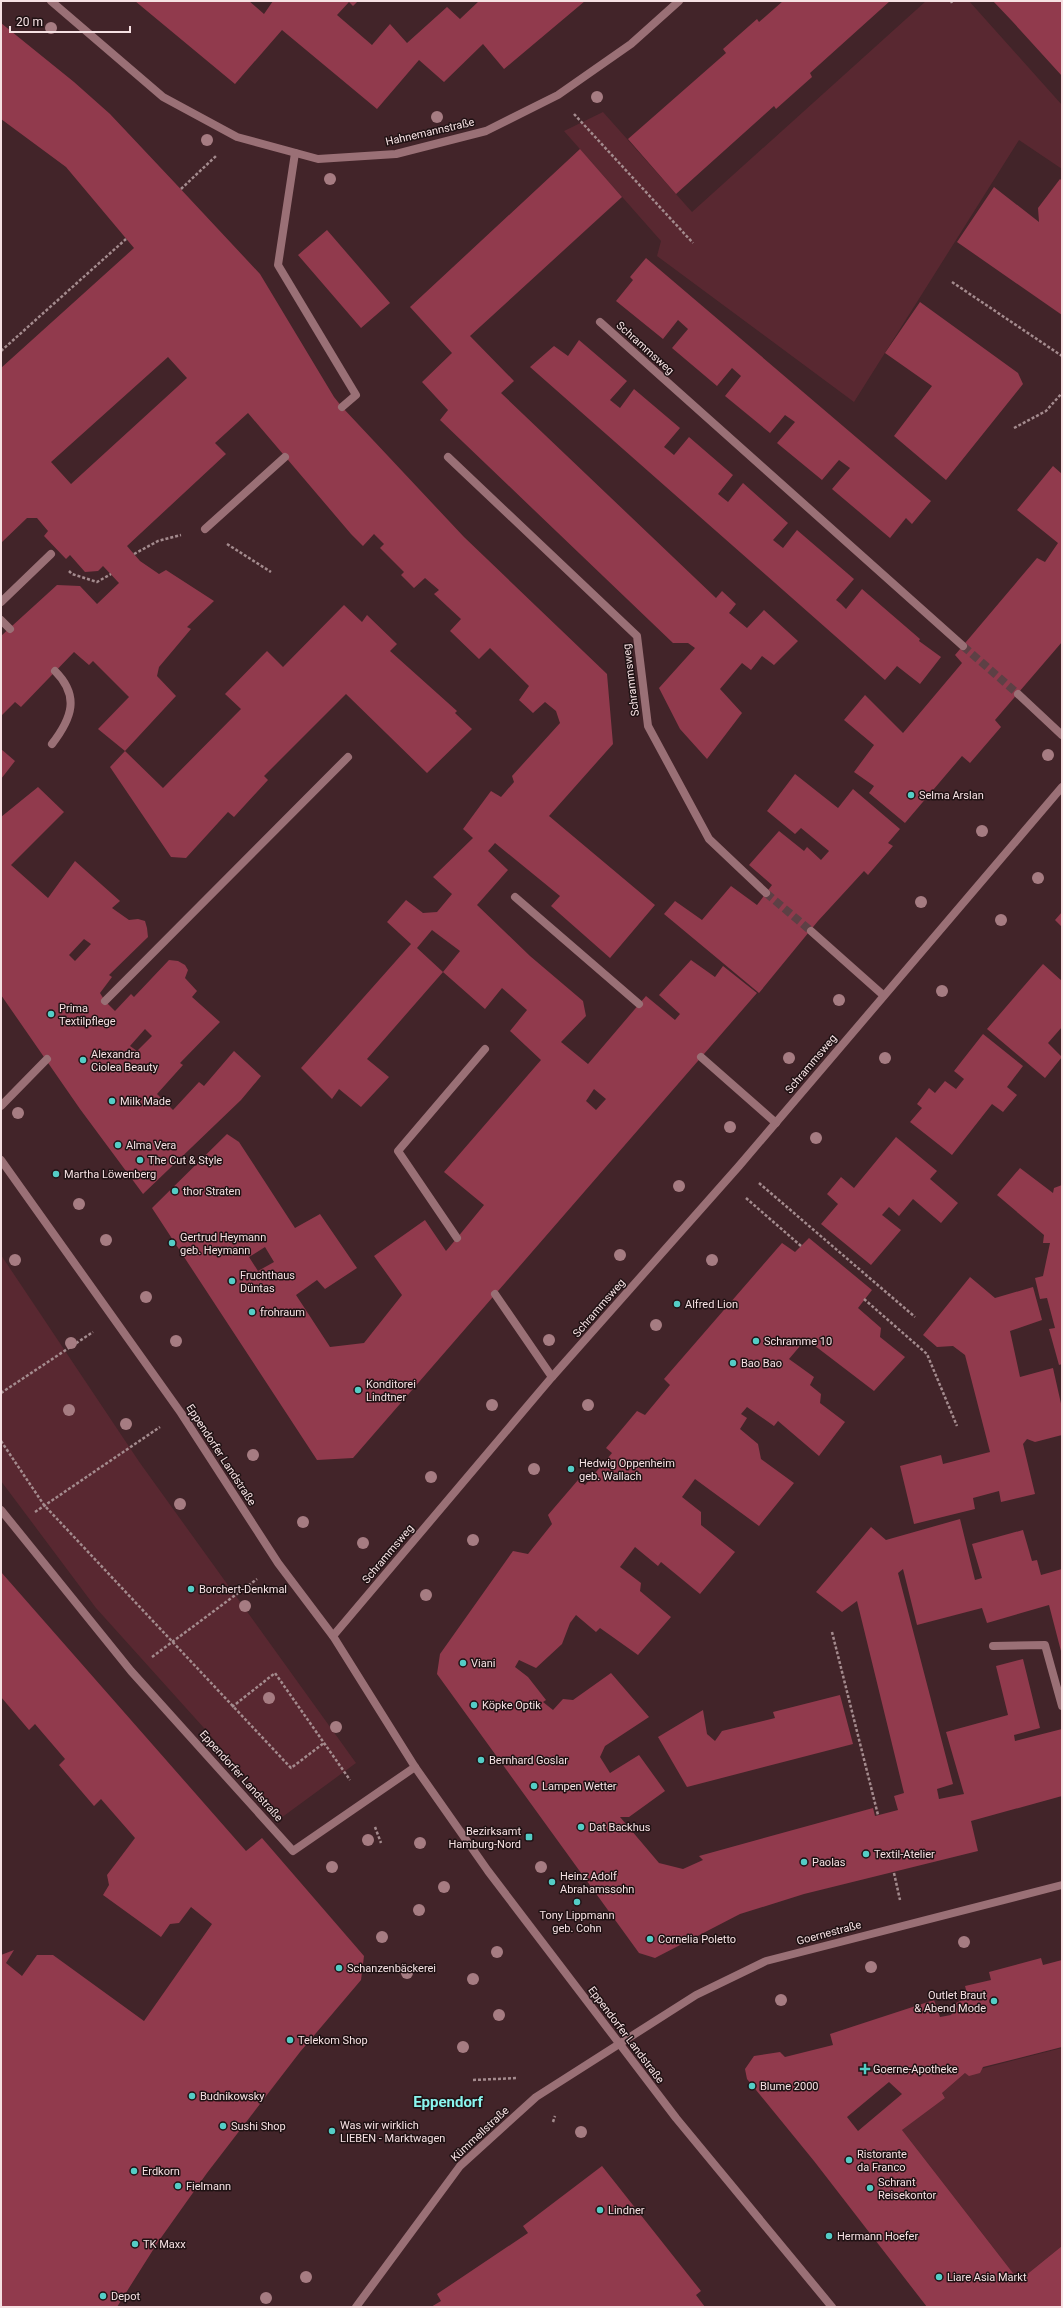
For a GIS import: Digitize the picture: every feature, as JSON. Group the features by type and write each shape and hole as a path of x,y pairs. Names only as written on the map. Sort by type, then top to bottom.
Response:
{"street":[{"name":"Hahnemannstraße","path":"51,1 163,97 237,137 318,159 396,154 486,131 558,95 631,44 679,1"},
{"path":"295,153 278,265 356,395 342,407"},
{"name":"Schrammsweg","path":"600,322 963,646"},
{"path":"205,529 285,457"},
{"name":"Schrammsweg","path":"448,457 637,636 648,726 709,839 766,894"},
{"path":"1,602 51,554"},
{"path":"1,620 10,628"},
{"path":"52,744 64,729 71,711 71,695 64,681 55,671"},
{"path":"1018,694 1062,735"},
{"path":"105,1001 348,757"},
{"name":"Schrammsweg","path":"332,1636 552,1377 739,1166 883,995 1062,787"},
{"path":"515,897 639,1004"},
{"path":"811,931 883,995"},
{"path":"457,1238 398,1151 485,1049"},
{"path":"701,1058 776,1122"},
{"path":"1,1106 47,1059"},
{"name":"Eppendorfer Landstraße","path":"1,1160 181,1413 278,1563 332,1636 415,1768 488,1871 676,2118 832,2307"},
{"path":"495,1294 552,1377"},
{"name":"Eppendorfer Landstraße","path":"1,1510 14,1528 131,1670 293,1851 364,1801 415,1768"},
{"path":"993,1646 1045,1645 1062,1706"},
{"name":"Goernestraße","path":"618,2043 696,1995 766,1961 1062,1885"},
{"name":"Kümmellstraße","path":"356,2307 460,2166 536,2097 618,2043"}],"path":[{"path":"558,95 693,243"},
{"path":"181,189 237,137"},
{"path":"1,351 126,239"},
{"path":"952,282 1062,356"},
{"path":"1014,428 1046,411 1062,392"},
{"path":"134,554 158,541 205,529 271,572"},
{"path":"51,554 72,574 97,582 111,574"},
{"path":"739,1166 915,1317"},
{"path":"726,1180 801,1246"},
{"path":"864,1299 927,1354 957,1426"},
{"path":"1,1393 113,1319"},
{"path":"14,1528 44,1505 181,1413"},
{"path":"1,1441 44,1505 171,1643 291,1768 324,1743"},
{"path":"131,1670 171,1643 278,1563"},
{"path":"832,1632 878,1815"},
{"path":"232,1707 275,1673 364,1801"}],"shaded area":[{"path":"926,1 969,1 1062,105 1062,169 1019,140 854,402 657,256 661,241 564,131 603,112 692,212"},
{"path":"1,1255 140,1463 356,1763 281,1818 204,1728 96,1608 1,1481"},
{"path":"1062,2048 1062,2246 1025,2276 1016,2277 902,2130 945,2098 942,2093 965,2073"}],"building":[{"path":"135,1 249,1 264,14 273,1 358,1 353,6 349,2 337,15 372,45 390,24 407,43 447,7 460,19 479,1 585,1 504,69 483,44 444,82 419,60 377,109 282,30 235,84"},
{"path":"783,1 890,1 810,73 812,77 776,109 774,106 676,194 628,139 726,53 723,49 757,19 759,22"},
{"path":"993,1 1062,1 1062,76 1012,21"},
{"path":"1,23 74,82 110,114 260,274 334,397 342,407 464,537 607,674 613,744 549,816 655,905 610,958 551,906 560,896 495,843 488,851 508,870 477,905 530,956 583,1001 586,1016 561,1042 588,1064 646,996 675,1020 680,1014 659,995 691,960 715,977 723,966 757,993 353,1458 317,1460 152,1208 227,1134 239,1142 295,1228 320,1214 357,1268 325,1289 317,1280 296,1295 330,1347 364,1343 402,1295 374,1256 425,1220 446,1251 457,1238 484,1205 444,1172 541,1060 510,1031 527,1010 502,988 485,1009 443,972 367,1059 389,1077 361,1107 339,1089 332,1099 301,1068 411,944 387,922 406,900 423,913 437,912 452,894 433,877 473,838 463,829 491,791 501,797 514,782 512,776 560,723 556,711 545,702 533,713 519,700 529,686 490,648 479,659 450,631 461,619 434,594 439,590 425,578 414,588 401,575 404,572 380,548 384,544 374,534 363,546 351,534 248,413 215,443 226,454 127,546 140,561 159,574 166,570 214,601 187,627 191,629 159,667 157,676 176,696 125,751 98,729 129,697 93,661 89,665 74,652 21,707 15,702 1,716 1,636 57,585 80,586 97,604 119,583 103,566 98,571 85,572 70,555 66,559 44,536 48,531 37,518 27,518 1,543 1,368 134,248 66,167 1,119","holes":["168,357 187,378 71,484 51,462","432,930 460,951 443,972 417,948","594,1089 606,1099 596,1110 586,1101","265,1247 274,1262 258,1271 249,1257"]},
{"path":"580,149 622,197 470,336 514,381 501,393 716,598 722,591 736,604 729,613 747,628 764,610 798,641 774,665 762,656 751,670 742,663 720,689 742,713 707,759 680,729 659,688 695,648 688,643 673,643 440,420 448,410 422,382 452,353 410,307"},
{"path":"1060,179 1062,181 1062,315 957,242 994,187 1039,222 1038,208"},
{"path":"327,230 390,303 361,328 298,255"},
{"path":"646,258 931,501 912,524 906,518 890,538 832,489 850,468 839,460 822,480 777,443 795,422 785,415 770,433 725,396 741,376 732,368 717,386 672,348 688,329 678,320 663,339 616,301 633,280 630,277"},
{"path":"920,302 1018,373 1023,384 946,480 894,436 932,386 885,353"},
{"path":"579,340 627,381 610,400 620,408 634,389 680,428 664,447 674,455 689,437 733,475 718,494 728,502 743,483 788,523 773,540 783,548 797,530 854,579 836,600 846,609 862,589 920,639 919,641 941,657 920,684 897,666 885,680 530,367 554,346 568,356"},
{"path":"1053,466 1062,474 1062,642 995,720 1001,727 970,763 962,756 905,823 869,793 874,786 854,772 874,745 844,720 865,695 903,733 962,663 955,655 1037,558 1045,562 1058,543 1017,510"},
{"path":"344,605 362,622 367,615 397,644 390,651 457,711 455,713 472,729 427,773 346,694 264,776 268,780 234,817 228,812 186,858 171,857 110,767 125,751 163,788 241,709 225,694 267,651 283,667"},
{"path":"1,749 15,761 1,779"},
{"path":"795,774 838,808 853,789 900,829 888,843 893,846 868,875 864,871 818,921 759,993 664,914 675,901 702,920 731,886 757,905 772,885 749,865 779,831 804,851 807,847 821,860 829,851 801,828 795,834 767,811"},
{"path":"38,787 64,812 11,865 48,898 75,861 120,901 112,908 129,920 138,919 145,921 148,937 109,975 112,977 100,993 105,1001 115,1011 131,994 134,997 169,960 178,961 185,965 188,970 185,978 197,991 192,997 220,1022 180,1063 183,1065 157,1094 173,1110 199,1082 204,1086 234,1051 261,1076 241,1100 143,1194 80,1109 1,995 1,817","holes":["84,939 91,944 75,961 69,955","145,1029 152,1036 137,1051 130,1046"]},
{"path":"1062,912 1062,927 1055,920"},
{"path":"1043,964 1062,981 1062,1027 1048,1043 1062,1057 1045,1078 987,1029"},
{"path":"983,1034 1023,1066 1007,1087 1017,1095 1003,1112 992,1104 952,1155 910,1122 922,1108 917,1104 929,1088 935,1093 945,1081 956,1089 964,1079 954,1071"},
{"path":"896,1137 937,1171 930,1179 958,1203 941,1223 913,1199 899,1216 889,1207 882,1215 901,1230 871,1265 821,1224 838,1204 827,1194 841,1177 854,1188"},
{"path":"1020,1168 1053,1193 1054,1188 1062,1185 1062,1364 1059,1365 1049,1329 1055,1328 1047,1298 1040,1299 1035,1278 1043,1276 1050,1243 1043,1243 1044,1235 997,1195"},
{"path":"809,1238 872,1290 858,1308 881,1328 880,1337 905,1357 874,1391 806,1339 789,1359 814,1377 810,1385 821,1394 820,1403 845,1422 819,1456 778,1421 774,1426 747,1407 741,1414 747,1418 740,1429 758,1444 761,1459 794,1483 759,1526 695,1479 682,1497 701,1512 701,1525 735,1552 700,1594 661,1562 658,1566 635,1547 620,1567 641,1583 640,1591 671,1617 638,1655 600,1628 596,1632 576,1615 570,1623 562,1644 536,1668 519,1660 515,1667 528,1677 546,1700 543,1702 553,1710 563,1699 573,1700 611,1673 649,1717 605,1746 600,1757 610,1773 639,1755 665,1791 629,1817 620,1817 659,1863 683,1869 703,1860 699,1856 873,1808 875,1816 898,1810 894,1796 904,1793 857,1601 842,1612 816,1592 871,1527 886,1540 960,1519 975,1580 982,1578 972,1544 1023,1530 1032,1561 1037,1560 1041,1575 1062,1569 1062,1655 1049,1605 987,1623 982,1608 917,1625 903,1569 898,1573 953,1784 937,1789 939,1799 964,1794 946,1732 1008,1715 996,1666 1023,1659 1040,1728 1014,1735 1015,1741 1062,1729 1062,1796 971,1821 978,1851 804,1894 740,1914 655,1958 639,1953 437,1674 440,1654 513,1551 528,1554 552,1524 548,1515 578,1480 585,1485 612,1453 606,1448 637,1411 645,1415 670,1385 664,1379 782,1243 795,1252"},
{"path":"970,1277 995,1298 1033,1287 1042,1320 1010,1331 1020,1377 1053,1368 1062,1408 1062,1435 1035,1442 1027,1439 1023,1444 1035,1494 1001,1502 999,1491 973,1498 975,1509 914,1524 900,1466 941,1455 943,1464 990,1452 965,1355 953,1346 937,1347 923,1335"},
{"path":"1,1572 246,1851 262,1838 364,1956 361,1980 300,2052 207,2173 158,2242 117,2307 1,2307 1,1955 14,1950 6,1963 22,1976 37,1955 53,1955 144,2021 212,1924 191,1907 179,1923 170,1924 161,1937 103,1895 109,1885 107,1875 135,1838 101,1799 94,1806 59,1765 65,1759 35,1724 29,1730 1,1697"},
{"path":"840,1695 853,1744 687,1787 658,1737 703,1710 707,1734 715,1741 722,1731 775,1718 773,1712"},
{"path":"1041,1958 1043,1965 1062,1960 1062,2047 983,2067 980,2073 969,2076 965,2073 942,2093 945,2098 902,2130 1016,2277 1025,2276 1062,2246 1062,2307 927,2307 814,2161 747,2079 745,2069 754,2056 780,2052 785,2057 833,2045 830,2034 934,2000 940,2017 951,2015 957,2007 956,2003 968,1997 965,1986 991,1980 989,1972","holes":["889,2082 902,2094 858,2131 847,2117"]},
{"path":"602,2166 701,2291 696,2295 705,2307 431,2307 441,2301 437,2294 528,2233 523,2226"}],"tunnel":[{"path":"963,646 1018,694"},
{"path":"766,893 811,931"}],"place":[{"name":"Selma Arslan","path":"911,795"},
{"name":"Prima Textilpflege","path":"51,1014"},
{"name":"Alexandra Ciolea Beauty","path":"83,1060"},
{"name":"Milk Made","path":"112,1101"},
{"name":"Alma Vera","path":"118,1145"},
{"name":"The Cut & Style","path":"140,1160"},
{"name":"Martha Löwenberg","path":"56,1174"},
{"name":"thor Straten","path":"175,1191"},
{"name":"Gertrud Heymann geb. Heymann","path":"172,1243"},
{"name":"Fruchthaus Düntas","path":"232,1281"},
{"name":"Alfred Lion","path":"677,1304"},
{"name":"frohraum","path":"252,1312"},
{"name":"Schramme 10","path":"756,1341"},
{"name":"Bao Bao","path":"733,1363"},
{"name":"Konditorei Lindtner","path":"358,1390"},
{"name":"Hedwig Oppenheim geb. Wallach","path":"571,1469"},
{"name":"Borchert-Denkmal","path":"191,1589"},
{"name":"Viani","path":"463,1663"},
{"name":"Köpke Optik","path":"474,1705"},
{"name":"Bernhard Goslar","path":"481,1760"},
{"name":"Lampen Wetter","path":"534,1786"},
{"name":"Dat Backhus","path":"581,1827"},
{"name":"Bezirksamt Hamburg-Nord","path":"529,1837"},
{"name":"Textil-Atelier","path":"866,1854"},
{"name":"Paolas","path":"804,1862"},
{"name":"Heinz Adolf Abrahamssohn","path":"552,1882"},
{"name":"Tony Lippmann geb. Cohn","path":"577,1902"},
{"name":"Cornelia Poletto","path":"650,1939"},
{"name":"Schanzenbäckerei","path":"339,1968"},
{"name":"Outlet Braut & Abend Mode","path":"994,2001"},
{"name":"Telekom Shop","path":"290,2040"},
{"name":"Goerne-Apotheke","path":"865,2069"},
{"name":"Blume 2000","path":"752,2086"},
{"name":"Budnikowsky","path":"192,2096"},
{"name":"Sushi Shop","path":"223,2126"},
{"name":"Was wir wirklich LIEBEN - Marktwagen","path":"332,2131"},
{"name":"Ristorante da Franco","path":"849,2160"},
{"name":"Erdkorn","path":"134,2171"},
{"name":"Fielmann","path":"178,2186"},
{"name":"Schrant Reisekontor","path":"870,2188"},
{"name":"Lindner","path":"600,2210"},
{"name":"Hermann Hoefer","path":"829,2236"},
{"name":"TK Maxx","path":"135,2244"},
{"name":"Liare Asia Markt","path":"939,2277"},
{"name":"Depot","path":"103,2296"}],"district":[{"name":"Eppendorf","path":"448,2102"}]}
